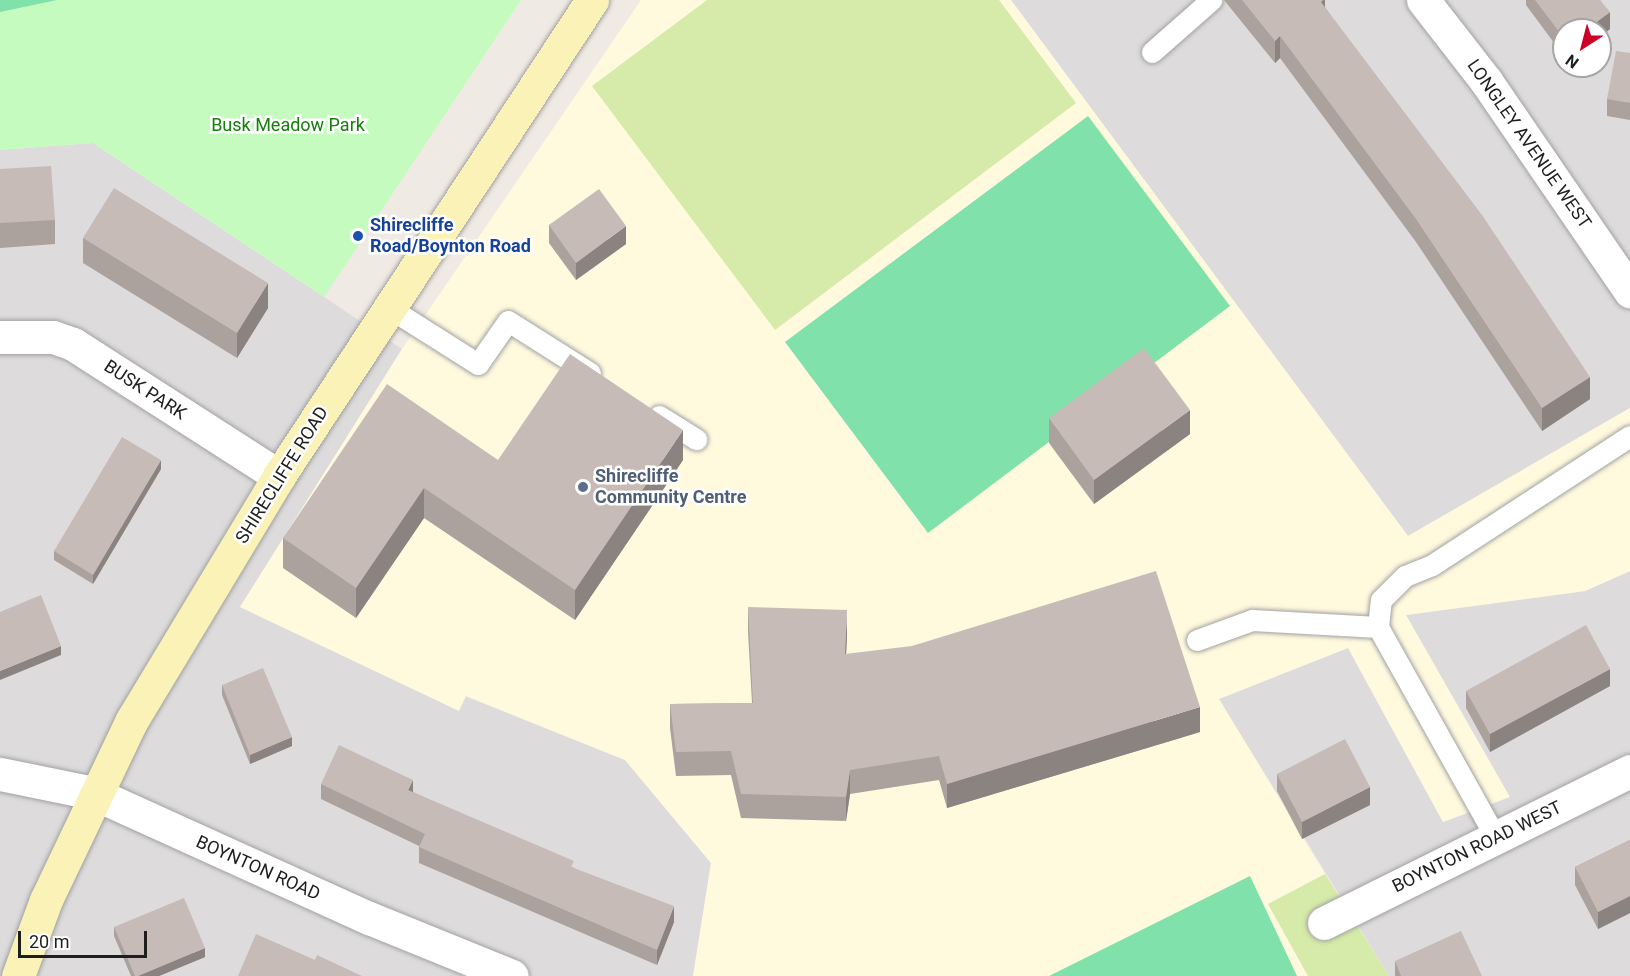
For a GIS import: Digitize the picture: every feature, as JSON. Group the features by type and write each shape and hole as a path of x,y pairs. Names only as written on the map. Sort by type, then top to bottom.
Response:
{"street":[{"name":"SHIRECLIFFE ROAD","path":"18,976 93,793 279,476 391,309 592,0"},
{"name":"LONGLEY AVENUE WEST","path":"1423,0 1620,254 1630,291"},
{"name":"BUSK PARK","path":"0,338 53,337 73,344 279,476"},
{"name":"BOYNTON ROAD WEST","path":"1324,923 1630,771"},
{"name":"BOYNTON ROAD","path":"0,774 93,793 369,918 512,976"}],"lane":[{"path":"1152,52 1211,0"},
{"path":"391,309 478,364 508,321 607,383"},
{"path":"636,402 696,439"},
{"path":"1496,838 1378,627 1381,600 1405,576 1432,565 1630,436"},
{"path":"1197,640 1252,620 1378,627"}],"shaded area":[{"path":"641,0 1011,0 1408,536 1630,408 1630,571 1585,591 1406,615 1510,797 1443,822 1348,648 1219,699 1325,874 1268,904 1308,976 693,976 711,863 625,760 466,696 459,711 240,607 402,349"},
{"path":"1011,0 1630,0 1630,408 1408,536"},
{"path":"93,143 402,349 240,607 459,710 465,696 625,760 711,863 693,976 0,976 0,150"},
{"path":"1630,571 1630,976 1389,976 1219,699 1348,648 1443,822 1509,797 1406,615 1585,591"}],"green space":[{"name":"Busk Meadow Park","path":"0,0 521,0 324,297 93,143 0,150"},
{"path":"0,0 57,0 0,12"},
{"path":"707,0 999,0 1076,103 775,330 592,86"},
{"path":"1088,116 1230,306 928,533 785,342"},
{"path":"1325,874 1389,976 1308,976 1268,904"},
{"path":"1250,876 1297,976 1049,976"}],"building":[{"path":"1242,0 1323,0 1321,2 1482,215 1590,377 1542,408 1416,219 1280,36 1275,41"},
{"path":"1535,0 1600,0 1610,12 1602,18 1552,18 1552,22"},
{"path":"1616,51 1630,53 1630,103 1607,99"},
{"path":"51,166 55,220 0,223 0,169"},
{"path":"114,188 268,283 237,333 83,238"},
{"path":"599,189 626,226 576,263 549,225"},
{"path":"1144,348 1190,410 1094,480 1049,418"},
{"name":"Shirecliffe Community Centre","path":"570,354 683,430 575,590 424,488 356,588 283,538 387,384 498,460"},
{"path":"122,437 161,460 93,575 54,551"},
{"path":"1156,571 1200,707 947,784 939,756 850,770 846,797 741,794 731,751 676,752 670,704 753,703 748,607 847,610 845,654 912,646"},
{"path":"41,595 61,646 0,671 0,612"},
{"path":"1586,625 1610,669 1490,734 1466,691"},
{"path":"263,668 292,737 250,755 222,685"},
{"path":"1345,739 1370,787 1302,822 1277,774"},
{"path":"339,745 413,780 408,790 574,861 571,867 674,906 657,950 419,847 425,834 321,784"},
{"path":"1630,840 1630,896 1598,912 1575,867"},
{"path":"184,898 205,948 135,976 114,927"},
{"path":"1461,931 1482,976 1401,976 1395,961"},
{"path":"256,934 315,960 317,955 362,976 238,976"}],"place":[{"name":"Shirecliffe Road/Boynton Road","path":"358,236"},
{"name":"Shirecliffe Community Centre","path":"583,487"}]}
